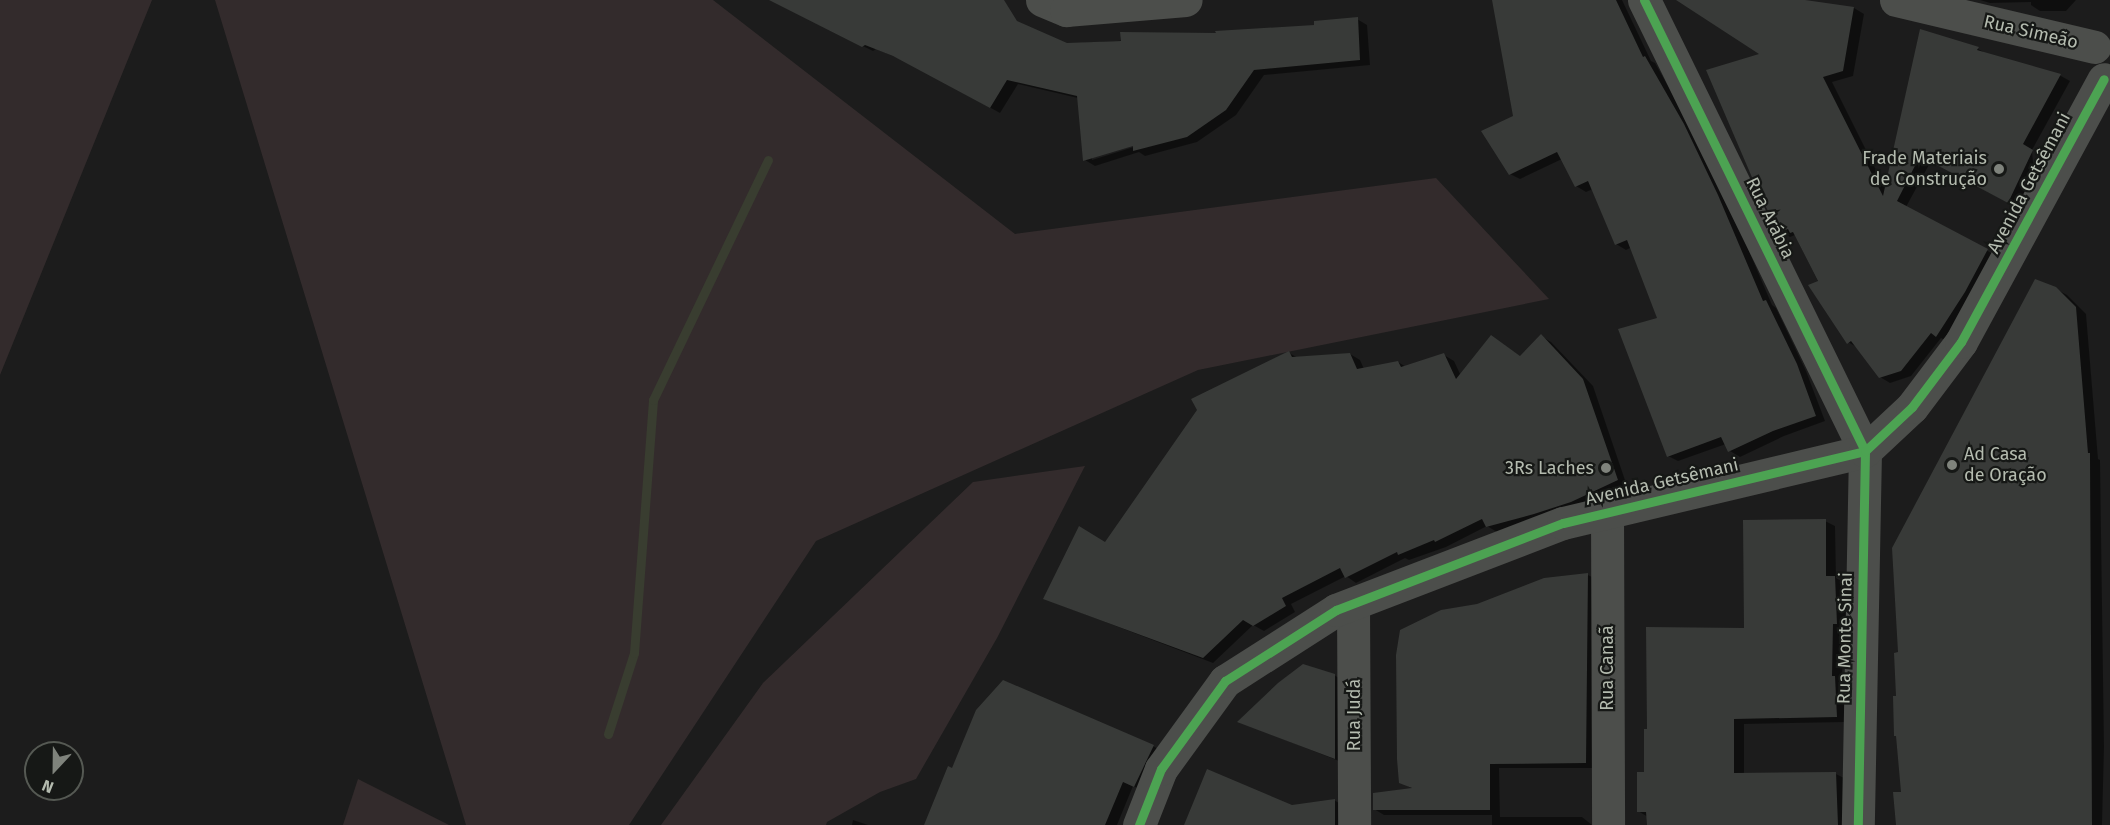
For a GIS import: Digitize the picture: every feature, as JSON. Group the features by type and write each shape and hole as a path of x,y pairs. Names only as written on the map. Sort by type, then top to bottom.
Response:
{"street":[{"path":"1042,0 1066,10 1185,0"},
{"name":"Rua Arábia","path":"1644,0 1865,451"},
{"name":"Rua Simeão","path":"1896,0 2103,38"},
{"path":"2103,38 2096,65 2107,80"},
{"name":"Avenida Getsêmani","path":"1139,825 1161,769 1225,681 1336,610 1563,523 1865,451 1912,407 1961,342 2107,80"},
{"name":"Rua Monte Sinai","path":"1858,825 1865,451"},
{"name":"Rua Canaã","path":"1607,511 1608,825"},
{"name":"Rua Judá","path":"1353,604 1354,825"}],"shaded area":[{"path":"0,0 152,0 0,375"},
{"path":"215,0 713,0 1015,234 1436,178 1549,299 1198,370 816,541 629,825 466,825"},
{"path":"1085,466 997,638 916,779 880,792 827,822 826,825 661,825 763,683 973,482"},
{"path":"358,779 449,825 343,825"}],"building":[{"path":"769,0 1004,0 1017,21 1067,43 1121,41 1120,32 1216,33 1215,31 1314,25 1314,21 1358,17 1360,60 1254,70 1226,110 1187,137 1133,151 1133,146 1083,161 1077,96 1007,80 990,108 893,56 865,45 862,47"},
{"path":"1492,0 1616,0 1643,57 1645,56 1684,124 1718,195 1763,301 1766,300 1797,364 1816,416 1773,431 1728,452 1721,437 1667,457 1618,329 1657,318 1627,240 1615,245 1588,181 1575,187 1557,152 1509,175 1481,131 1513,116"},
{"path":"1676,0 1805,0 1854,7 1843,71 1823,77 1883,196 1920,29 1979,47 1977,50 2061,74 2023,144 2033,150 2008,203 1920,156 1897,201 1988,249 1965,292 1936,337 1931,333 1901,371 1879,378 1851,341 1847,344 1808,285 1818,281 1793,232 1790,233 1788,229 1779,233 1757,189 1706,70 1759,54"},
{"path":"2035,279 2056,287 2076,307 2088,453 2090,453 2092,825 1896,825 1893,792 1901,792 1896,736 1894,736 1893,696 1896,696 1894,653 1898,652 1892,548"},
{"path":"1541,334 1583,379 1618,480 1571,502 1534,514 1486,527 1482,519 1435,542 1434,540 1398,555 1397,552 1345,578 1340,568 1282,598 1286,606 1253,626 1243,620 1203,658 1043,599 1079,526 1105,542 1197,410 1191,399 1289,351 1292,357 1350,353 1357,369 1398,361 1401,367 1444,353 1456,379 1491,335 1520,356"},
{"path":"1826,519 1826,576 1835,576 1837,624 1833,624 1832,676 1835,676 1837,717 1734,719 1734,773 1836,772 1838,825 1647,825 1646,812 1637,812 1637,772 1644,772 1644,729 1647,729 1646,627 1744,628 1743,520"},
{"path":"1588,573 1586,763 1490,764 1490,810 1373,810 1373,793 1412,788 1399,783 1397,759 1396,655 1400,630 1441,610 1477,604 1544,578"},
{"path":"1303,664 1335,674 1335,759 1237,722 1278,683"},
{"path":"1003,680 1154,745 1134,787 1123,782 1105,825 924,825 948,766 952,768 976,710"},
{"path":"1207,769 1292,805 1335,799 1335,825 1184,825"}],"waterway":[{"path":"608,734 634,653 653,400 768,160"}],"cycle path":[{"path":"1644,0 1865,451 1858,825"},
{"path":"1139,825 1161,769 1225,681 1336,610 1563,523 1865,451 1912,407 1961,342 2104,79"}],"place":[{"name":"Frade Materiais de Construção","path":"1999,169"},
{"name":"Ad Casa de Oração","path":"1952,465"},
{"name":"3Rs Laches","path":"1606,468"}]}
